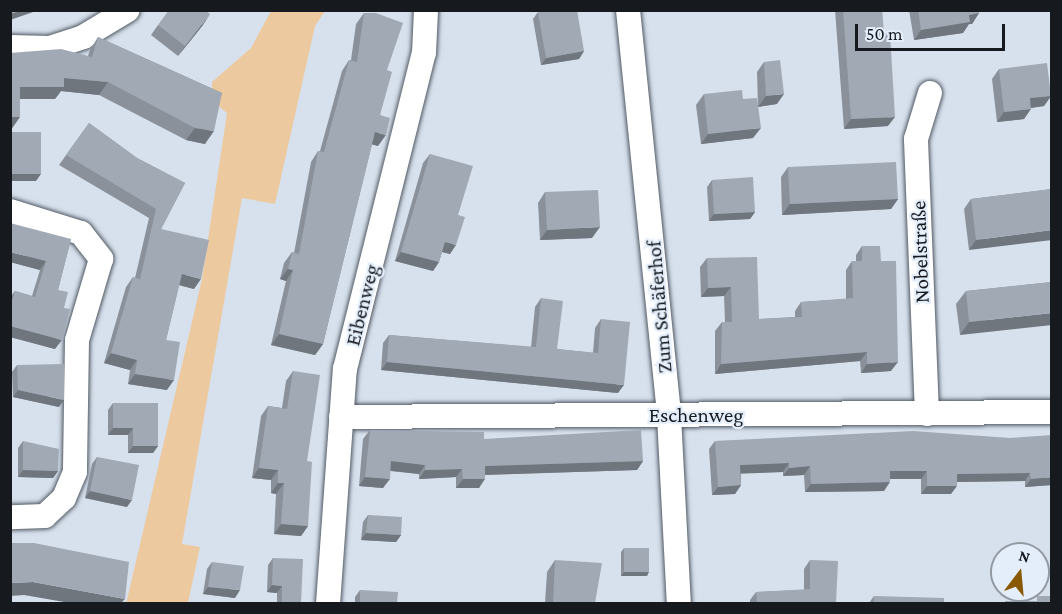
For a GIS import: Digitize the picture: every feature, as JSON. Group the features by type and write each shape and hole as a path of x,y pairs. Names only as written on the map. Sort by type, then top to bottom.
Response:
{"street":[{"path":"10,46 50,48 83,37 128,10"},
{"name":"Eibenweg","path":"328,603 345,369 424,53 426,10"},
{"name":"Zum Schäferhof","path":"628,10 669,416 679,603"},
{"name":"Nobelstraße","path":"927,414 916,139 930,93"},
{"path":"10,211 81,233 101,259 77,340 75,472 64,498 45,516 10,517"},
{"name":"Eschenweg","path":"341,417 1052,412"}],"shaded area":[{"path":"271,11 325,11 315,26 275,204 242,198 182,544 200,547 188,603 126,604 202,279 227,113 212,101 212,82 251,48"}],"building":[{"path":"10,10 22,10 10,14"},
{"path":"169,10 205,10 210,14 185,46 158,25"},
{"path":"577,10 584,51 546,58 538,12"},
{"path":"843,10 882,10 884,33 890,33 895,117 851,119"},
{"path":"918,10 979,10 979,13 969,15 970,22 921,30"},
{"path":"364,13 376,13 403,23 387,70 392,72 380,115 390,118 386,135 375,132 323,344 279,334 293,270 288,269 292,252 299,254 318,151 324,152 349,60 357,62"},
{"path":"98,37 222,93 214,131 195,128 108,82 64,78 64,87 20,87 20,117 10,117 10,53 61,49 92,57"},
{"path":"780,60 784,94 766,96 764,62"},
{"path":"1047,63 1051,96 1030,98 1031,109 1004,112 999,69"},
{"path":"742,90 743,99 757,98 761,128 708,134 704,94"},
{"path":"89,123 137,158 185,183 161,229 209,240 201,279 182,274 166,340 180,342 174,380 135,374 137,360 111,353 133,277 140,279 156,209 66,155"},
{"path":"10,132 41,132 41,174 10,174"},
{"path":"430,154 473,166 458,215 465,217 456,245 445,242 439,262 401,252"},
{"path":"896,162 898,199 790,204 788,167"},
{"path":"753,177 755,212 714,214 712,180"},
{"path":"1052,189 1052,230 976,240 971,199"},
{"path":"598,190 600,227 547,230 545,192"},
{"path":"10,223 71,239 58,290 68,292 64,308 70,309 62,340 10,326 10,307 15,291 35,297 46,261 10,252"},
{"path":"862,246 880,246 881,261 896,261 898,362 867,364 867,352 721,364 722,322 732,322 731,287 708,288 707,258 757,257 759,319 802,317 801,302 853,298 852,261 862,261"},
{"path":"1052,282 1052,313 969,322 966,291"},
{"path":"541,298 563,301 557,349 598,353 601,319 630,322 624,385 387,362 389,335 536,347"},
{"path":"64,364 64,400 18,390 17,365"},
{"path":"293,371 320,375 307,461 312,462 308,526 281,524 284,483 278,483 278,470 259,468 268,406 287,409"},
{"path":"113,403 158,403 158,446 133,446 133,428 113,428"},
{"path":"370,430 484,432 484,439 641,430 643,461 485,466 485,479 463,479 462,469 425,470 425,465 391,461 390,479 365,477"},
{"path":"913,431 1010,438 1052,435 1052,477 1031,479 1030,473 957,474 957,486 927,486 927,471 890,471 890,482 811,484 810,466 789,468 789,463 740,465 741,485 718,487 715,441"},
{"path":"23,441 59,449 58,471 23,470"},
{"path":"97,457 139,465 132,500 90,491"},
{"path":"368,515 402,517 401,535 366,533"},
{"path":"10,543 34,543 129,562 125,599 33,582 10,583"},
{"path":"624,548 649,548 649,572 624,572"},
{"path":"273,558 303,559 301,603 282,603 282,586 272,585"},
{"path":"555,560 602,563 595,603 553,603"},
{"path":"810,560 838,561 836,603 757,603 756,592 810,589"},
{"path":"212,562 244,566 240,590 208,587"},
{"path":"360,590 398,592 397,603 360,603"},
{"path":"874,596 944,598 944,603 874,603"},
{"path":"1050,596 1052,596 1052,603 1005,603 1050,602"}]}
